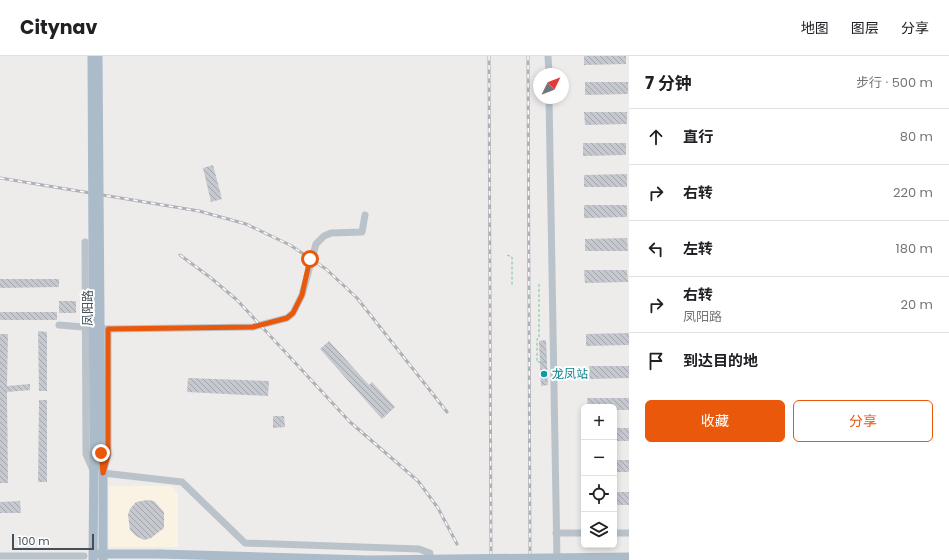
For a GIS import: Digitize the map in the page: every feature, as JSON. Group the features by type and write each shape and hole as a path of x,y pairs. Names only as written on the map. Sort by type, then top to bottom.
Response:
{"main road":[{"name":"凤阳路","path":"92,56 97,452 103,557"},
{"name":"凤阳路","path":"97,452 98,56"},
{"path":"99,473 91,558 160,554 368,560 629,557"}],"street":[{"path":"548,56 549,68"},
{"path":"549,104 557,560"},
{"path":"59,326 108,329 253,327 287,318 293,313 302,295 316,244 324,236 331,233 362,232 365,214"},
{"path":"85,242 86,454 99,473 182,482 244,543 412,548 426,550 430,553 430,560"},
{"path":"99,473 108,455 108,329"},
{"path":"556,534 581,533"},
{"path":"617,533 629,533"},
{"path":"412,548 421,560"},
{"path":"0,556 91,558"}],"path":[{"path":"507,255 512,257 512,285"},
{"path":"539,284 539,338 537,339 537,362 553,361"}],"shaded area":[{"path":"109,486 172,486 178,494 178,547 109,547"}],"building":[{"path":"584,56 626,56 626,64 584,65"},
{"path":"585,82 628,82 628,94 585,95"},
{"path":"584,112 627,112 627,124 585,125"},
{"path":"583,143 626,143 626,155 583,156"},
{"path":"213,165 222,199 211,202 203,168"},
{"path":"627,174 627,187 584,187 584,175"},
{"path":"584,205 627,205 627,217 584,218"},
{"path":"627,238 628,251 585,251 585,239"},
{"path":"584,270 627,270 628,282 585,283"},
{"path":"0,279 59,279 59,287 0,288"},
{"path":"59,301 76,301 76,313 59,313"},
{"path":"0,312 57,312 57,320 0,320"},
{"path":"38,331 47,332 47,391 39,391"},
{"path":"629,333 629,345 586,346 586,334"},
{"path":"0,334 8,334 7,386 30,384 30,390 7,392 8,483 0,483"},
{"name":"龙凤站","path":"546,340 548,385 541,386 539,341"},
{"path":"329,341 369,385 372,382 395,407 382,419 320,349"},
{"path":"589,366 629,366 629,378 589,379"},
{"path":"188,378 269,381 268,396 187,392"},
{"path":"587,398 629,398 629,410 617,410 617,404 588,404"},
{"path":"39,400 47,400 47,482 38,482"},
{"path":"273,416 284,416 285,427 273,428"},
{"path":"617,428 629,428 629,441 617,441"},
{"path":"617,460 629,460 629,472 617,472"},
{"path":"617,492 629,492 629,505 617,505"},
{"path":"147,500 154,501 164,512 164,528 151,538 144,540 136,536 130,530 128,515 130,509 136,502"},
{"path":"20,501 21,513 0,513 0,502"}],"railway":[{"path":"489,56 491,560"},
{"path":"528,56 530,560"},
{"path":"0,178 199,211 246,224 290,245 326,269 357,298 447,412"},
{"path":"180,255 237,300 350,422 418,481 438,508 457,544"}],"place":[{"name":"龙凤站","path":"544,374"}],"route":[{"path":"101,453 103,473 108,455 108,329 253,327 287,318 293,313 302,295 310,259"}]}
